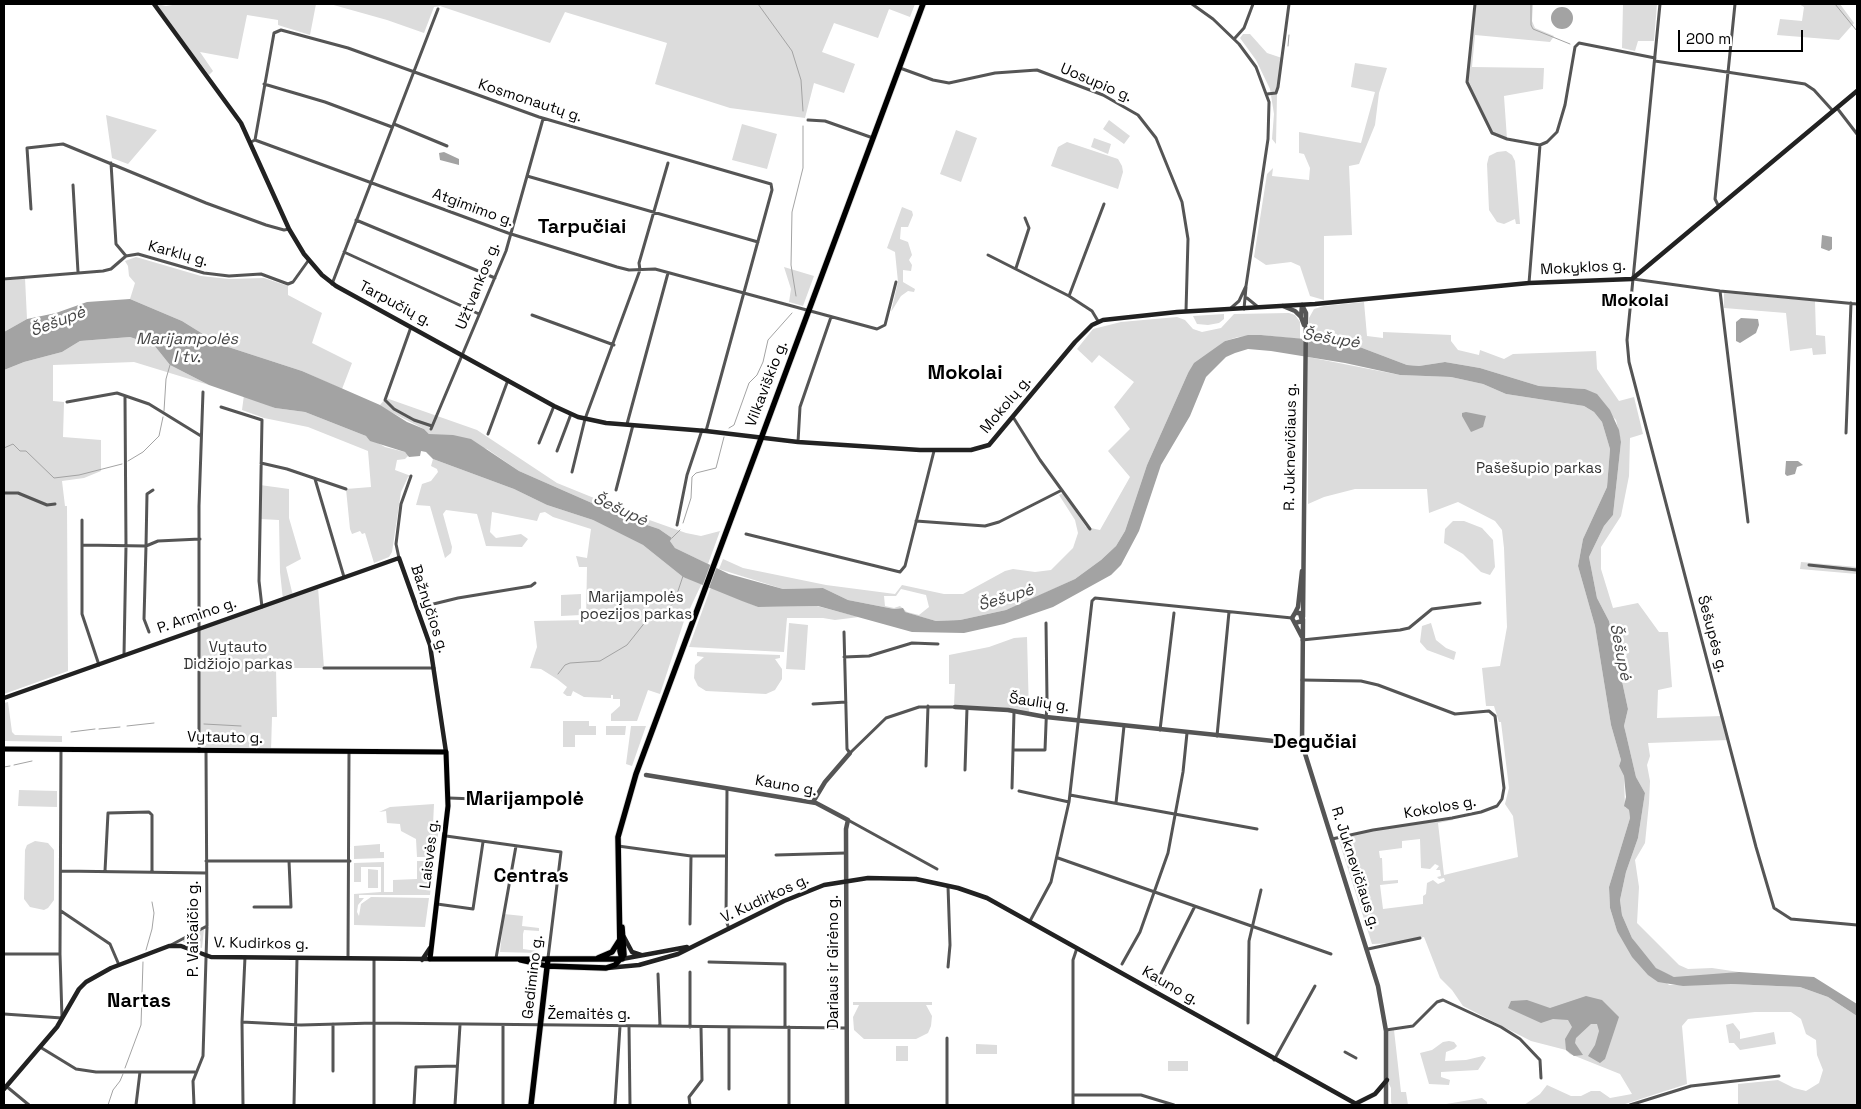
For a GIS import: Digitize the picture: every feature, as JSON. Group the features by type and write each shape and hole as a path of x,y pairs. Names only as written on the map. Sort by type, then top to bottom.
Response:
{"highway":[{"name":"Vilkaviškio g.","path":"622,959 617,846 636,774 760,437 923,4"},
{"path":"587,961 612,952 622,937"},
{"path":"547,963 622,959"},
{"path":"606,968 615,965 622,959"},
{"name":"V. Kudirkos g.","path":"547,963 606,968"},
{"name":"Gedimino g.","path":"531,1105 547,963"}],"main road":[{"name":"Tarpučių g.","path":"154,4 253,141 289,229 308,261 332,284 570,414 586,419 627,425 704,430 760,437"},
{"name":"Mokyklos g.","path":"1244,309 1529,283 1632,279 1857,92"},
{"name":"Mokolų g.","path":"760,437 798,442 934,451 983,448 993,441 1075,342 1098,322 1119,317 1186,311 1244,309"},
{"name":"P. Armino g.","path":"4,698 399,558"},
{"name":"Bažnyčios g.","path":"399,558 430,645 446,752"},
{"name":"Vytauto g.","path":"4,749 446,752"},
{"name":"Laisvės g.","path":"430,959 449,798 446,752"},
{"name":"V. Kudirkos g.","path":"606,968 633,966 668,958 798,895 824,885 846,880 904,878 969,891"},
{"name":"Kauno g.","path":"969,891 987,898 1030,921 1274,1060 1357,1104"},
{"path":"622,937 632,952 642,956"},
{"name":"V. Kudirkos g.","path":"5,1088 40,1048 86,982 119,965 169,946 181,946 206,955 246,957 374,960 496,959 547,963"},
{"name":"V. Kudirkos g.","path":"622,959 693,946"},
{"path":"422,960 430,948"},
{"path":"622,959 633,966"},
{"path":"1357,1104 1375,1094 1387,1080"}],"street":[{"path":"1192,4 1199,5 1235,38 1256,67 1267,94 1269,132 1244,309"},
{"path":"1235,38 1244,28 1253,4"},
{"path":"1267,94 1276,92 1278,87 1289,4"},
{"path":"1474,4 1466,82 1492,133 1506,139 1540,145 1553,137 1559,126 1575,47 1579,43 1655,60 1805,84 1835,110 1857,134"},
{"name":"Šešupės g.","path":"1660,4 1632,279 1627,340 1629,362 1769,896 1774,908 1791,919 1857,925"},
{"path":"1719,207 1715,199 1735,4"},
{"path":"332,284 438,9"},
{"name":"Kosmonautų g.","path":"264,84 274,33 278,30 348,48 543,118 771,184 772,190 758,242"},
{"name":"Uosupio g.","path":"899,67 934,80 949,83 1002,72 1037,70 1103,95 1138,115 1156,138 1182,202 1188,239 1186,311"},
{"path":"253,141 264,84 325,102 447,146"},
{"name":"Užtvankos g.","path":"411,327 385,400 394,409 431,427 495,278 511,234 543,118"},
{"path":"808,120 825,121 873,138"},
{"name":"Atgimimo g.","path":"253,141 511,234 617,268 655,269 832,317 880,328 886,319 896,282"},
{"path":"31,209 26,148 68,145 206,203 266,225 284,230 289,229"},
{"path":"1529,283 1540,145"},
{"path":"572,472 586,419 640,270 639,262 668,162"},
{"path":"110,163 116,244 126,256"},
{"path":"527,176 758,242 704,430 687,475 677,525"},
{"path":"73,184 78,272"},
{"path":"1069,296 1104,204"},
{"path":"1016,268 1029,228 1025,218"},
{"path":"356,220 495,278"},
{"path":"344,252 479,314"},
{"name":"Karklų g.","path":"4,279 111,269 126,256 138,254 214,275 261,274 288,284 293,282 308,261"},
{"path":"988,255 1069,296 1092,311 1098,322"},
{"path":"627,425 668,273"},
{"path":"1632,279 1720,291 1857,304"},
{"path":"1230,309 1241,298 1246,286"},
{"path":"1720,291 1748,522"},
{"path":"1241,298 1244,309"},
{"path":"1246,298 1258,308"},
{"path":"1302,305 1306,313 1315,304"},
{"path":"1846,433 1851,304"},
{"name":"R. Juknevičiaus g.","path":"1302,305 1301,317 1305,328"},
{"path":"1283,306 1295,311 1301,317"},
{"name":"R. Juknevičiaus g.","path":"1306,313 1304,366 1302,744 1368,949 1380,994 1386,1030 1386,1105"},
{"path":"532,315 614,345"},
{"path":"798,442 800,407 832,317"},
{"path":"488,434 508,380"},
{"path":"199,750 198,629 203,392"},
{"path":"67,402 117,393 150,404 201,436"},
{"path":"124,655 126,546 125,397"},
{"path":"221,406 262,420 259,581 262,607"},
{"path":"539,443 554,406"},
{"path":"557,451 570,414"},
{"path":"1013,417 1090,529"},
{"path":"616,490 633,425"},
{"path":"746,534 900,572 905,566 934,451"},
{"path":"262,463 346,489"},
{"name":"Bažnyčios g.","path":"399,558 396,544 401,504 411,476"},
{"path":"315,479 345,578"},
{"path":"149,632 144,619 147,494 154,490"},
{"path":"916,521 984,526 1000,522 1062,490"},
{"path":"4,493 18,493 47,505 55,504"},
{"path":"82,520 82,614 99,665"},
{"path":"82,545 146,546 158,540 200,539"},
{"path":"1809,565 1857,570"},
{"name":"R. Juknevičiaus g.","path":"1295,613 1298,607 1303,568"},
{"path":"417,608 458,598 530,586 535,583"},
{"path":"1030,921 1046,893 1058,858 1069,802 1079,721 1090,601 1095,598 1292,618"},
{"path":"1302,639 1400,630 1409,628 1432,609 1480,603"},
{"path":"1217,736 1229,612"},
{"path":"1160,730 1174,613"},
{"path":"1295,613 1300,613 1303,618 1301,622 1295,623 1292,618 1295,613"},
{"path":"1013,750 1045,750 1046,623"},
{"name":"R. Juknevičiaus g.","path":"1295,623 1302,639"},
{"path":"844,632 847,749 850,753"},
{"path":"844,657 869,656 912,643 938,644"},
{"path":"324,668 434,668"},
{"name":"Kokolos g.","path":"1302,680 1328,679 1364,682 1378,685 1455,714 1489,711 1495,716 1504,788 1502,800 1497,806 1481,812 1436,822 1373,830 1332,839"},
{"path":"812,704 846,702"},
{"path":"926,766 928,706"},
{"name":"Šaulių g.","path":"814,802 816,795 825,782 850,753 886,718 919,707 967,707 1187,733 1302,744"},
{"path":"965,770 967,707"},
{"path":"1012,788 1014,712"},
{"path":"1116,804 1124,726"},
{"path":"1122,964 1140,932 1168,853 1187,733"},
{"path":"4,1014 62,1018 60,954 61,749"},
{"name":"P. Vaičaičio g.","path":"194,1105 193,1081 195,1072 204,1056 207,926 206,751"},
{"path":"348,958 350,861 349,752"},
{"name":"Kauno g.","path":"646,775 814,802 937,869"},
{"path":"727,789 726,920 729,929"},
{"path":"1020,791 1069,802"},
{"path":"1070,795 1257,829"},
{"path":"449,798 554,802"},
{"path":"105,872 108,813 149,812 152,815 152,872"},
{"name":"Dariaus ir Girėno g.","path":"847,1105 846,827 848,820"},
{"path":"446,836 516,846 496,959"},
{"path":"436,904 473,909 483,842"},
{"name":"Gedimino g.","path":"516,846 561,852 547,963"},
{"path":"617,846 691,856 726,856"},
{"path":"776,855 846,853"},
{"path":"690,924 691,856"},
{"path":"1058,858 1330,954"},
{"path":"206,861 350,861"},
{"path":"254,907 291,907 289,861"},
{"path":"61,871 206,873"},
{"path":"948,886 950,945 948,967"},
{"path":"1248,1023 1248,964 1251,926 1261,890"},
{"path":"1156,984 1195,906"},
{"path":"60,910 110,944 119,965"},
{"path":"169,946 207,926"},
{"path":"1368,949 1420,938"},
{"path":"181,940 181,946"},
{"path":"1073,1105 1073,960 1077,948"},
{"path":"4,954 60,954"},
{"path":"243,1105 242,1022 246,957"},
{"path":"294,1105 297,957"},
{"path":"374,960 374,1105"},
{"path":"709,962 785,964 789,1105"},
{"path":"690,972 690,1027"},
{"path":"658,974 660,1026"},
{"path":"1274,1060 1315,986"},
{"path":"1386,1030 1414,1026 1437,1002 1443,1000 1501,1027 1520,1039 1540,1060 1541,1078"},
{"name":"Žemaitės g.","path":"242,1022 846,1028"},
{"path":"333,1024 333,1070"},
{"path":"455,1105 460,1025"},
{"path":"503,1105 504,1025"},
{"path":"615,1105 620,1026"},
{"path":"629,1026 630,1105"},
{"path":"690,1105 689,1097 702,1080 701,1027"},
{"path":"729,1027 730,1089"},
{"path":"947,1038 947,1105"},
{"path":"40,1048 76,1069 195,1072"},
{"path":"1346,1052 1356,1058"},
{"path":"414,1105 416,1067 457,1066"},
{"path":"136,1105 140,1072"},
{"path":"1630,1105 1691,1086 1779,1076"},
{"path":"5,1088 29,1105"},
{"path":"1073,1095 1141,1095 1174,1105"}],"green space":[{"path":"156,4 166,6 179,4 316,4 310,35 278,25 278,20 247,15 238,59 200,52 213,71 209,75"},
{"path":"330,4 915,4 910,17 889,9 878,38 834,23 822,52 855,64 844,93 814,83 805,118 730,108 655,84 667,43 565,12 550,43 440,6 434,7 424,33 387,20"},
{"path":"1475,4 1533,4 1532,21 1535,28 1554,36 1550,42 1475,35 1472,67 1544,68 1543,89 1504,96 1507,139 1492,133 1467,82"},
{"path":"1623,4 1657,4 1654,41 1638,41 1635,51 1622,48"},
{"path":"1799,4 1840,4 1854,23 1839,40 1777,35 1780,19 1802,21 1804,7"},
{"path":"1243,34 1250,34 1267,53 1282,58 1277,94 1276,144 1272,139 1274,114 1270,89 1256,60 1240,38"},
{"path":"1355,63 1387,68 1379,93 1375,125 1359,164 1349,166 1352,235 1324,236 1324,300 1310,296 1300,266 1291,262 1266,265 1254,257 1267,174 1273,168 1272,176 1309,180 1310,168 1304,154 1299,153 1299,132 1361,143 1375,92 1351,87"},
{"path":"106,115 157,130 128,164 112,158"},
{"path":"1109,120 1130,136 1124,144 1103,129"},
{"path":"742,124 777,134 767,169 732,160"},
{"path":"956,130 977,138 961,182 940,174"},
{"path":"1094,138 1111,144 1108,154 1091,147"},
{"path":"1067,142 1118,159 1123,172 1118,189 1051,166 1058,147"},
{"path":"1506,151 1512,155 1515,161 1520,224 1516,224 1515,219 1504,224 1497,222 1489,210 1487,164 1489,156 1497,152"},
{"path":"902,207 912,211 913,215 908,227 901,227 900,239 908,242 912,255 909,260 912,265 911,271 903,270 903,282 915,289 914,292 908,291 901,296 891,312 898,282 895,252 887,248"},
{"path":"136,257 201,276 229,279 264,278 288,286 288,295 322,313 312,343 352,363 342,389 302,371 219,344 182,321 130,299 135,283 129,276 128,266 125,261"},
{"path":"784,267 814,276 803,306 789,302 791,289"},
{"path":"25,278 27,319 4,332 4,281"},
{"path":"1724,293 1815,301 1816,335 1825,336 1826,354 1813,355 1812,348 1790,351 1786,313 1724,308"},
{"path":"1364,302 1367,336 1383,338 1383,332 1451,335 1451,341 1458,350 1479,355 1480,350 1504,359 1513,354 1596,351 1597,369 1619,401 1634,397 1643,434 1630,438 1629,476 1621,516 1601,547 1601,569 1613,608 1638,603 1659,632 1668,632 1672,687 1658,690 1657,718 1723,716 1729,740 1648,743 1650,756 1647,765 1650,781 1645,843 1635,860 1639,887 1637,923 1679,965 1688,969 1712,968 1739,972 1697,977 1674,977 1664,973 1656,968 1641,952 1632,938 1622,915 1620,900 1626,872 1638,838 1645,793 1636,777 1624,726 1628,709 1609,621 1597,598 1589,557 1604,526 1613,515 1621,442 1616,420 1585,389 1539,386 1480,368 1445,362 1419,366 1407,365 1357,346 1309,340 1309,318 1314,309 1324,306"},
{"path":"1289,313 1295,315 1300,322 1300,339 1261,335 1238,337 1225,341 1188,373 1147,465 1125,531 1116,546 1101,560 1075,579 1006,610 960,620 936,621 904,612 902,608 894,609 848,600 823,588 783,589 719,569 723,559 743,568 826,585 895,594 902,585 944,594 963,594 1005,571 1013,569 1035,572 1051,570 1073,548 1078,533 1075,520 1059,495 1063,493 1086,527 1100,530 1130,477 1108,451 1130,429 1114,407 1134,382 1099,355 1092,363 1077,349 1093,329 1121,322 1177,317 1185,320 1193,329 1202,332 1221,328 1234,314","holes":["901,589 926,595 929,607 919,615 907,612 900,606 894,608 885,606 884,596 896,596"]},
{"path":"1224,314 1224,319 1219,323 1208,325 1197,324 1193,316"},
{"path":"130,337 154,345 170,365 209,385 134,362 53,365 53,401 64,402 63,437 101,440 101,471 84,478 62,481 65,506 67,506 68,671 4,694 4,370 24,362 62,352 80,341"},
{"name":"Pašešupio parkas","path":"1308,357 1400,375 1451,377 1483,384 1506,394 1584,406 1594,412 1602,422 1610,449 1607,487 1583,539 1578,566 1595,626 1611,725 1621,760 1619,766 1624,776 1625,807 1629,810 1630,818 1609,887 1610,908 1617,931 1669,985 1731,984 1800,987 1828,997 1857,1016 1857,1105 1738,1105 1738,1084 1778,1080 1794,1088 1806,1091 1819,1083 1823,1070 1817,1055 1816,1040 1806,1034 1801,1019 1791,1012 1755,1012 1688,1019 1682,1026 1687,1084 1622,1105 1524,1105 1540,1094 1547,1085 1571,1096 1581,1096 1591,1091 1600,1091 1610,1098 1632,1094 1620,1074 1570,1054 1566,1050 1531,1041 1463,1006 1452,990 1440,978 1424,937 1396,943 1372,944 1339,841 1370,830 1452,818 1453,820 1438,823 1444,875 1518,857 1513,816 1505,804 1509,788 1501,722 1499,722 1494,706 1486,706 1482,668 1500,666 1507,627 1502,530 1495,521 1458,502 1429,513 1427,489 1355,489 1324,497 1308,504","holes":["1420,839 1421,868 1430,869 1435,864 1439,866 1436,870 1440,870 1441,876 1437,877 1439,879 1444,878 1445,881 1438,884 1433,880 1427,883 1423,904 1383,909 1380,885 1398,883 1398,880 1383,881 1382,858 1380,858 1379,851 1402,848 1402,841"]},
{"path":"244,395 275,408 305,412 366,436 385,447 405,452 409,455 405,459 397,460 395,470 411,476 408,477 401,492 392,552 389,557 374,563 365,533 362,534 360,531 352,534 350,529 346,489 371,487 368,451 308,427 264,418 242,410"},
{"path":"386,398 477,430 557,483 641,517 686,533 701,536 720,531 708,564 675,548 670,541 672,538 659,529 626,518 519,471 487,449 429,434 424,429 383,408 380,405"},
{"name":"Marijampolės poezijos parkas","path":"433,459 514,489 547,505 593,520 643,545 683,577 702,583 684,621 660,694 648,690 637,721 611,721 611,714 620,706 620,699 613,699 613,695 611,695 611,698 584,697 573,691 571,696 567,696 563,693 567,687 557,679 541,669 530,668 537,647 534,621 586,620 587,567 579,567 576,556 587,558 591,529 553,517 545,512 540,513 537,521 492,512 490,532 496,538 521,534 528,539 522,547 486,546 477,514 446,510 443,514 452,547 451,553 445,558 430,506 416,505 422,484 431,481 438,472 437,469 431,466"},
{"name":"Vytauto Didžiojo parkas","path":"260,485 289,489 289,518 301,559 286,567 293,596 318,587 324,668 276,668 277,717 272,717 271,751 199,751 198,629 283,600 280,572 279,520 260,519"},
{"path":"1453,521 1464,521 1482,528 1493,540 1495,567 1490,575 1481,572 1463,554 1444,543 1445,529"},
{"path":"1801,562 1857,567 1857,574 1800,569"},
{"path":"711,587 758,607 817,606 859,617 835,620 787,618 784,652 689,647"},
{"path":"581,594 581,615 561,616 561,595"},
{"path":"789,623 808,625 805,670 786,669"},
{"path":"1431,623 1436,640 1446,648 1456,652 1454,660 1427,650 1420,642 1422,626"},
{"path":"1027,637 1029,714 954,705 955,684 949,684 949,655 989,647 1014,638"},
{"path":"697,652 780,655 780,658 775,659 782,669 782,679 775,690 766,694 706,691 698,686 694,678 695,665 704,657 697,656"},
{"path":"8,702 12,732 15,735 62,736 62,742 4,741 4,703"},
{"path":"563,721 589,721 589,726 596,726 596,735 575,735 575,747 563,747"},
{"path":"606,726 626,726 625,735 606,735"},
{"path":"631,726 646,726 632,766 626,764"},
{"path":"19,790 57,791 57,807 18,806"},
{"path":"434,804 433,825 439,828 435,857 417,857 416,839 401,831 400,824 387,823 386,811 379,812 390,807"},
{"path":"35,841 48,843 54,850 54,900 44,910 30,907 24,899 25,850 27,845"},
{"path":"380,844 380,852 384,852 384,858 354,859 354,846"},
{"path":"417,861 434,861 430,895 359,895 359,898 364,898 358,905 357,912 359,916 361,904 371,897 429,898 425,927 354,925 354,894 381,892 381,867 361,867 361,882 354,882 354,863 384,862 384,892 393,892 393,880 417,879"},
{"path":"368,869 378,870 378,888 368,888"},
{"path":"504,914 523,916 522,926 539,928 539,931 524,930 523,934 523,949 537,951 537,953 500,952"},
{"path":"204,929 202,948 183,942 183,940"},
{"path":"853,1002 932,1002 932,1005 926,1005 932,1016 931,1026 928,1033 916,1039 864,1039 854,1030 853,1017 859,1005 853,1005"},
{"path":"1733,1023 1740,1032 1740,1039 1774,1032 1776,1044 1740,1050 1734,1043 1729,1043 1726,1025"},
{"path":"1394,1030 1401,1092 1406,1092 1408,1105 1392,1105 1391,1102 1391,1088 1387,1080 1386,1031"},
{"path":"1443,1042 1454,1042 1457,1046 1446,1052 1445,1061 1466,1060 1483,1056 1486,1058 1478,1070 1441,1072 1441,1077 1450,1080 1449,1085 1429,1084 1420,1053 1432,1050"},
{"path":"976,1044 997,1045 997,1054 976,1054"},
{"path":"896,1046 908,1046 908,1061 896,1061"},
{"path":"1168,1061 1188,1061 1188,1071 1168,1071"},
{"path":"1482,1098 1487,1102 1487,1105 1440,1105"}],"water":[{"path":"1562,7 1570,10 1573,18 1570,26 1562,29 1554,26 1551,18 1554,10"},
{"path":"444,152 459,159 459,165 440,160 439,153"},
{"path":"1822,235 1832,237 1832,249 1829,251 1821,248"},
{"path":"130,299 182,321 219,344 302,371 380,405 407,422 424,429 429,434 453,435 471,439 519,471 626,518 659,529 672,538 670,541 675,548 729,574 783,589 823,588 848,600 894,609 903,608 905,612 936,621 960,620 1006,610 1075,579 1101,560 1116,546 1125,531 1147,465 1188,373 1194,363 1225,341 1248,335 1261,335 1338,342 1357,346 1407,365 1419,366 1445,362 1480,368 1539,386 1585,389 1597,394 1610,410 1619,430 1621,442 1613,515 1604,526 1589,557 1597,598 1609,621 1628,709 1624,726 1636,777 1645,793 1638,838 1626,872 1620,900 1622,915 1632,938 1656,968 1674,977 1739,972 1814,977 1857,1004 1857,1016 1828,997 1800,987 1731,984 1683,986 1658,982 1648,975 1632,957 1617,931 1610,908 1609,887 1630,818 1629,810 1624,806 1626,797 1624,776 1619,766 1621,760 1611,725 1595,626 1578,566 1583,539 1607,487 1610,449 1602,422 1594,412 1584,406 1506,394 1483,384 1451,377 1400,375 1345,363 1271,351 1248,349 1235,353 1226,357 1206,377 1190,416 1161,465 1139,531 1121,565 1111,575 1053,607 1004,624 964,633 912,632 818,606 758,607 742,601 683,577 643,545 593,520 547,505 514,489 433,459 426,452 421,451 420,456 409,457 405,452 370,441 366,436 305,412 275,408 209,385 170,365 154,345 130,337 80,341 62,352 24,362 4,370 4,332 27,319 56,313 87,302"},
{"path":"1741,318 1758,319 1759,325 1756,333 1740,343 1736,341 1736,322"},
{"path":"1462,413 1486,416 1483,427 1471,432 1462,416"},
{"path":"1786,461 1798,461 1803,465 1797,467 1795,474 1787,476 1785,474"},
{"path":"1586,996 1602,1000 1619,1017 1605,1059 1600,1063 1588,1056 1595,1045 1599,1031 1597,1024 1591,1024 1576,1038 1575,1043 1583,1055 1574,1056 1566,1050 1565,1039 1572,1027 1568,1020 1553,1019 1541,1023 1508,1008 1511,1001 1527,1000 1550,1008"}],"waterway":[{"path":"758,4 792,51 801,80 803,111"},
{"path":"1531,4 1531,25 1533,29 1570,44"},
{"path":"1835,4 1857,31"},
{"path":"1288,46 1289,35"},
{"path":"796,296 791,265 792,212 803,168 803,126"},
{"path":"729,428 734,425 749,383 757,375 763,362 768,340 792,313"},
{"name":"Marijampolės I tv.","path":"164,411 166,379 170,365"},
{"path":"128,461 143,452 159,436 163,417"},
{"path":"683,523 691,498 692,477 696,473 716,468 724,437"},
{"path":"4,448 13,444 20,451 26,451 54,478 79,475 122,464"},
{"path":"672,538 680,530"},
{"path":"558,674 565,665 600,661 627,645 650,616 662,612 674,603 683,576"},
{"path":"127,726 154,723"},
{"path":"204,724 241,726"},
{"path":"99,729 120,727"},
{"path":"71,732 95,729"},
{"path":"14,765 32,761"},
{"path":"4,767 10,766"},
{"path":"146,950 152,929 154,913 152,902"},
{"path":"125,1068 141,1025 143,962"},
{"path":"108,1105 113,1090 123,1074"}],"district":[{"name":"Tarpučiai","path":"582,228"},
{"name":"Mokolai","path":"1635,301"},
{"name":"Mokolai","path":"965,374"},
{"name":"Degučiai","path":"1315,743"},
{"name":"Marijampolė","path":"525,800"},
{"name":"Centras","path":"531,877"},
{"name":"Nartas","path":"139,1002"}],"water label":[{"name":"Šešupė","path":"58,322"},
{"name":"Šešupė","path":"1331,339"},
{"name":"Šešupė","path":"620,510"},
{"name":"Šešupė","path":"1006,598"},
{"name":"Šešupė","path":"1620,652"}]}
